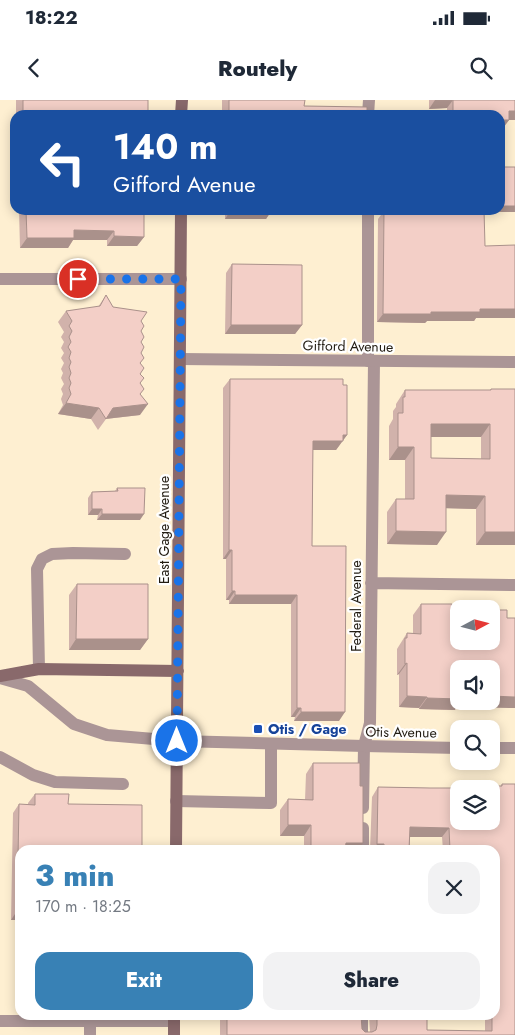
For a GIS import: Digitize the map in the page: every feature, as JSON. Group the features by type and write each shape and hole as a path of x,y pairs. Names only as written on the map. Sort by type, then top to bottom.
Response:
{"main road":[{"name":"East Gage Avenue","path":"176,845 181,215"},
{"path":"0,677 38,669 178,671"},
{"path":"174,1020 174,1035"}],"street":[{"name":"Federal Avenue","path":"363,845 364,746 370,723 371,361 368,215"},
{"path":"0,279 181,279"},
{"name":"Gifford Avenue","path":"180,359 515,362"},
{"path":"38,669 37,569 42,559 52,554 125,554"},
{"path":"371,583 515,585"},
{"name":"Otis Avenue","path":"0,677 28,686 74,724 107,735 177,741 450,748"},
{"path":"176,801 271,803 271,744"},
{"path":"500,748 515,748"},
{"path":"0,757 33,775 55,782 123,784"},
{"path":"0,1021 118,1020"},
{"path":"362,1020 362,1035"},
{"path":"90,1021 90,1035"}],"building":[{"path":"23,100 148,100 148,110 23,110"},
{"path":"229,100 305,100 304,106 367,107 367,110 229,110"},
{"path":"453,100 515,100 515,111 509,111 509,120 505,120 505,110 453,110"},
{"path":"505,167 515,167 515,206 505,206"},
{"path":"26,215 144,215 144,237 114,236 114,231 74,230 74,238 27,238"},
{"path":"384,215 484,215 485,246 515,245 515,309 480,309 480,312 431,312 431,314 383,314"},
{"path":"232,264 302,265 302,325 231,325"},
{"path":"106,295 113,307 147,312 141,321 144,326 141,331 144,337 141,342 144,347 141,353 144,358 140,363 144,368 140,374 144,378 140,383 144,389 140,394 148,404 113,408 106,419 99,408 66,403 71,394 69,378 71,373 69,367 71,362 69,358 71,352 68,347 71,342 69,337 72,331 69,326 72,321 66,311 100,306"},
{"path":"230,379 343,379 343,385 347,385 347,435 343,435 343,441 313,441 312,546 346,546 345,712 301,712 301,708 297,708 297,595 235,595 235,591 232,591 232,550 229,550"},
{"path":"515,389 515,532 485,532 485,496 446,495 446,532 396,531 396,499 414,499 414,447 398,447 398,413 403,413 405,390","holes":["431,424 490,424 490,459 431,458"]},
{"path":"117,488 145,488 144,514 102,514 102,509 92,509 92,492 118,491"},
{"path":"77,584 148,584 148,639 76,639"},
{"path":"421,604 450,604 450,650 500,650 500,610 507,610 507,618 515,618 515,697 500,696 500,660 450,660 450,699 407,696 405,638 407,638 407,633 421,634"},
{"path":"313,763 360,763 360,786 363,786 363,843 311,845 311,825 288,825 288,799 313,800"},
{"path":"502,784 515,784 515,1035 227,1035 227,1020 361,1020 362,1029 365,1032 372,1032 376,1030 377,1020 427,1020 427,1030 492,1031 492,1020 500,1020 500,845 450,845 449,828 410,827 409,845 377,844 378,787 450,788 450,830 500,830 500,786"},
{"path":"35,794 69,794 68,804 142,805 142,845 18,845 19,804 35,805"}],"place":[{"name":"Otis / Gage","path":"258,729"}],"route":[{"path":"78,279 181,279 177,741"}]}
